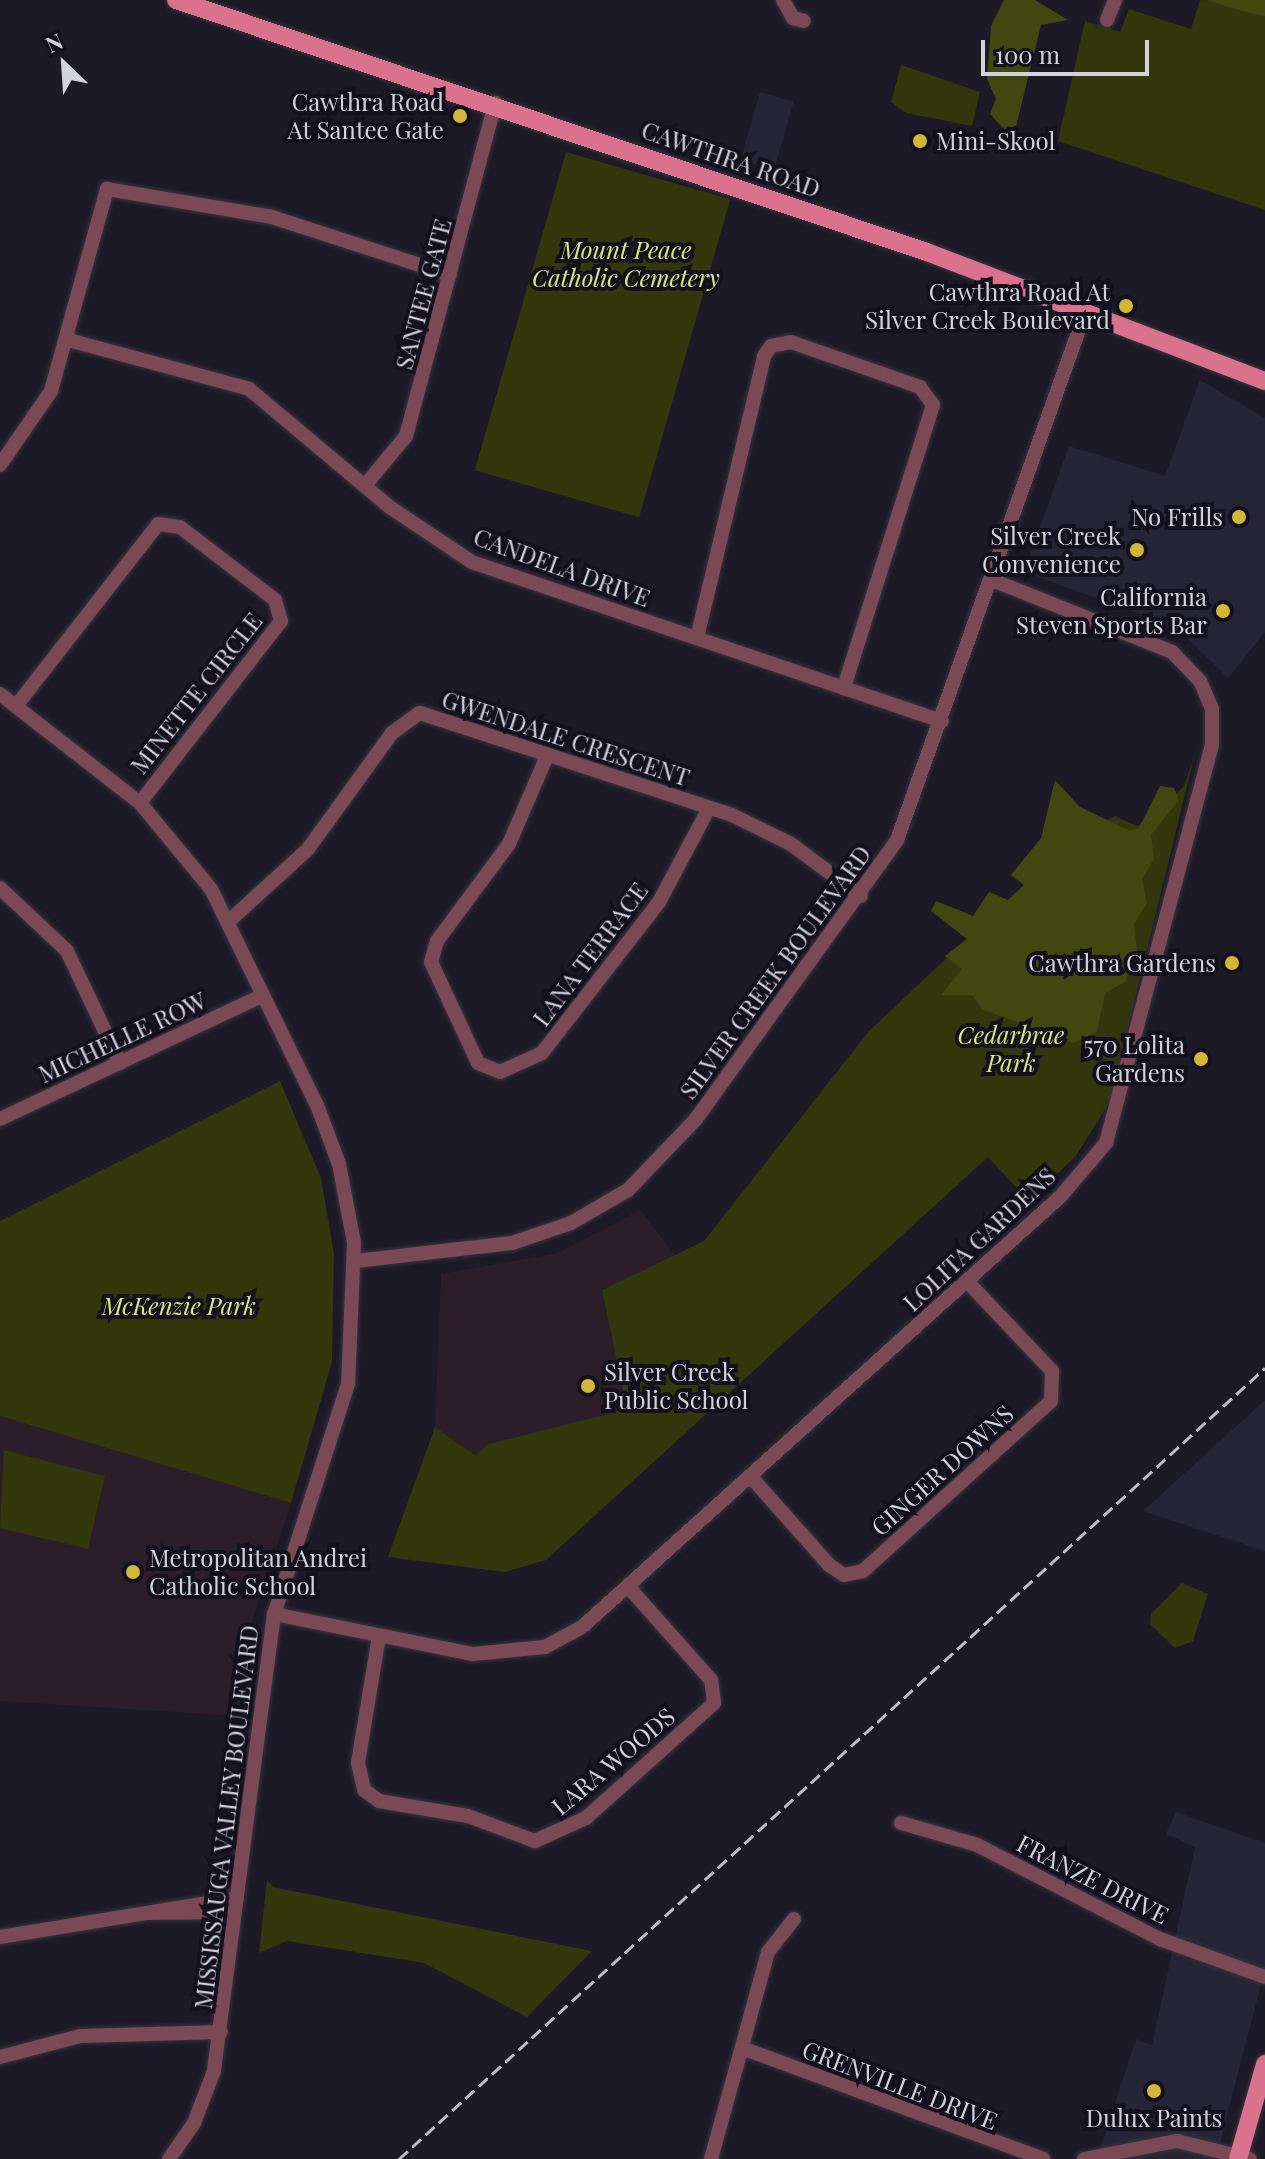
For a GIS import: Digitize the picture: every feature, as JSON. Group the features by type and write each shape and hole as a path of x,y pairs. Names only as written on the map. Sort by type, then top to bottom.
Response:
{"main road":[{"name":"CAWTHRA ROAD","path":"176,0 495,103 1086,310 1264,381"},
{"path":"1243,2158 1265,2064"}],"street":[{"path":"783,0 793,18 804,21"},
{"path":"1107,20 1115,0"},
{"name":"SANTEE GATE","path":"367,483 406,436 495,103"},
{"path":"0,465 38,415 69,340 107,189 122,186 272,217 450,275"},
{"name":"SILVER CREEK BOULEVARD","path":"356,1261 512,1243 571,1223 628,1190 696,1119 861,896 907,820 1086,310"},
{"name":"CANDELA DRIVE","path":"69,340 249,389 472,562 942,721"},
{"path":"697,638 764,356 771,346 791,342 920,387 933,405 844,688"},
{"name":"MINETTE CIRCLE","path":"16,706 158,524 180,527 275,600 281,621 140,803"},
{"name":"LOLITA GARDENS","path":"274,1614 473,1654 523,1651 582,1627 631,1590 967,1281 1106,1143 1212,744 1206,692 1172,652 992,580"},
{"name":"MISSISSAUGA VALLEY BOULEVARD","path":"0,694 140,803 186,851 229,921 339,1164 356,1261 343,1411 274,1614 221,2032 206,2096 169,2159"},
{"name":"GWENDALE CRESCENT","path":"229,921 308,849 405,721 420,713 709,808 791,844 861,896"},
{"name":"LANA TERRACE","path":"547,756 509,844 437,941 431,962 478,1063 500,1072 542,1053 659,902 709,808"},
{"path":"0,888 67,951 120,1063"},
{"name":"MICHELLE ROW","path":"0,1119 263,995"},
{"name":"GINGER DOWNS","path":"751,1477 829,1565 844,1575 875,1560 1051,1401 1056,1385 1052,1371 967,1281"},
{"name":"LARA WOODS","path":"379,1636 358,1763 364,1790 379,1801 468,1816 535,1841 586,1818 714,1703 711,1680 631,1590"},
{"name":"FRANZE DRIVE","path":"901,1823 977,1845 1160,1939 1265,1977"},
{"path":"0,1937 148,1913 236,1905"},
{"path":"711,2159 768,1952 794,1919"},
{"path":"0,2057 80,2036 221,2032"},
{"name":"GRENVILLE DRIVE","path":"742,2048 1043,2159"},
{"path":"1084,2159 1177,2141 1243,2158"}],"shaded area":[{"path":"760,92 794,102 774,170 740,160"},
{"path":"1200,380 1265,418 1265,632 1228,678 1176,627 1024,572 1069,446 1165,476"},
{"name":"Silver Creek Public School","path":"640,1210 678,1259 747,1377 546,1560 505,1572 388,1557 435,1427 441,1274 558,1253"},
{"path":"1265,1400 1265,1551 1143,1511"},
{"name":"Metropolitan Andrei Catholic School","path":"0,1416 291,1503 251,1625 239,1716 0,1701"},
{"path":"1176,1812 1265,1843 1265,1969 1216,2159 1097,2159 1136,2039 1152,2045 1195,1847 1166,1834"}],"green space":[{"path":"1004,0 1035,0 1068,20 1041,25 1013,139 990,114 996,99 987,79 991,26"},
{"path":"1200,0 1265,2 1265,210 1058,141 1085,21 1120,32 1129,9 1191,29"},
{"path":"1206,0 1265,0 1265,16 1246,12"},
{"path":"901,65 980,92 972,126 906,113 891,102"},
{"name":"Mount Peace Catholic Cemetery","path":"566,152 730,199 639,517 475,470"},
{"name":"Cedarbrae Park","path":"1195,753 1110,1101 1076,1156 1029,1201 988,1157 546,1560 505,1572 388,1557 435,1427 476,1456 486,1445 627,1409 602,1290 704,1241 869,1031 1075,837 1115,816 1137,826 1159,812 1184,786"},
{"path":"1055,780 1080,807 1130,831 1139,828 1160,786 1174,788 1179,800 1151,835 1154,859 1142,879 1147,903 1134,924 1137,952 1125,982 1105,993 1097,1032 1073,1043 982,1009 972,995 941,995 962,969 945,956 967,939 931,911 936,901 973,916 989,892 1008,900 1024,885 1011,875 1041,838"},
{"name":"McKenzie Park","path":"280,1081 321,1178 334,1254 332,1362 291,1503 0,1416 0,1221"},
{"path":"4,1450 105,1476 88,1549 0,1528"},
{"path":"1182,1583 1208,1594 1193,1641 1175,1648 1150,1624 1151,1614"},
{"path":"267,1880 273,1887 592,1951 527,2017 424,1963 287,1941 259,1953"}],"railway":[{"path":"399,2159 1265,1368"}],"place":[{"name":"Cawthra Road At Santee Gate","path":"460,116"},
{"name":"Mini-Skool","path":"920,141"},
{"name":"Cawthra Road At Silver Creek Boulevard","path":"1126,306"},
{"name":"No Frills","path":"1239,517"},
{"name":"Silver Creek Convenience","path":"1137,550"},
{"name":"California Steven Sports Bar","path":"1223,611"},
{"name":"Cawthra Gardens","path":"1232,963"},
{"name":"570 Lolita Gardens","path":"1201,1059"},
{"name":"Silver Creek Public School","path":"588,1386"},
{"name":"Metropolitan Andrei Catholic School","path":"133,1572"},
{"name":"Dulux Paints","path":"1154,2091"}]}
